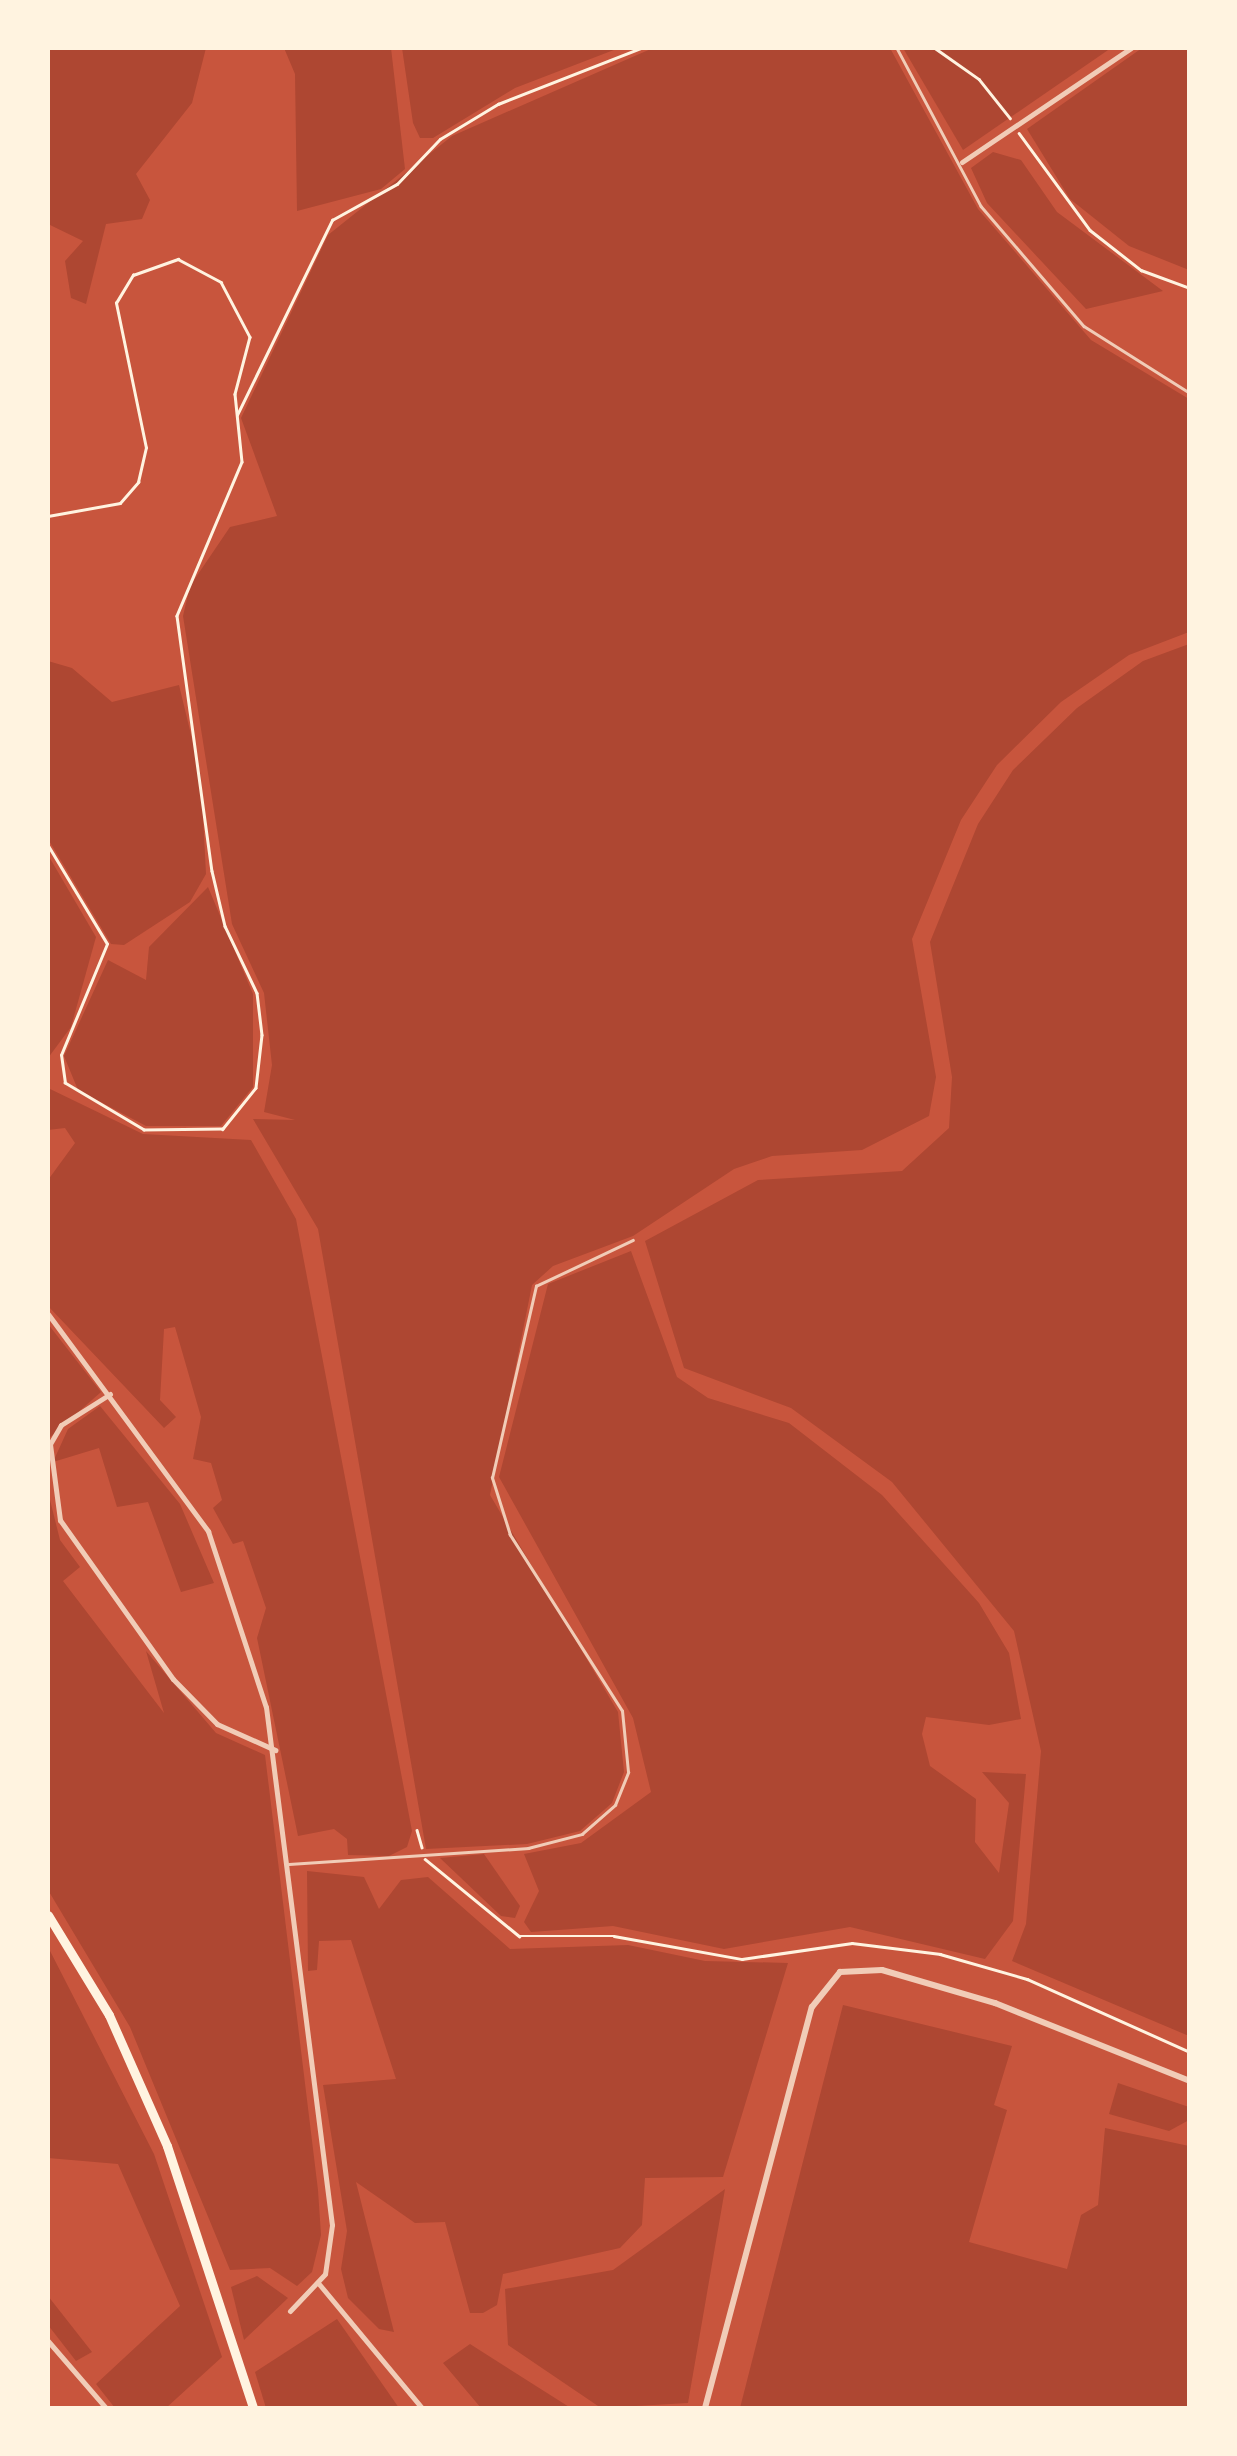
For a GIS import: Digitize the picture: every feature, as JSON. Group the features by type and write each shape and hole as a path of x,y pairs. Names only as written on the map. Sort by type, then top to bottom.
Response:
{"highway":[{"path":"48,1915 109,2015 167,2146 253,2408"}],"street":[{"path":"962,162 1131,48"},
{"path":"48,1314 110,1394 214,1545 274,1750 331,2215 319,2284 290,2311"},
{"path":"110,1394 61,1425 50,1444 60,1520 174,1679 217,1724 274,1750"},
{"path":"705,2408 812,2008 840,1972 882,1970 995,2002 1190,2081"},
{"path":"319,2284 422,2408"},
{"path":"48,2341 106,2408"}],"lane":[{"path":"898,48 982,206 1084,326 1190,393"},
{"path":"289,1864 528,1848 582,1834 624,1788 622,1711 510,1535 492,1478 536,1286 633,1240"}],"path":[{"path":"236,416 332,220 397,184 440,139 498,104 641,48"},
{"path":"935,48 979,79 1090,230 1141,270 1190,288"},
{"path":"48,516 120,503 138,482 146,448 116,303 133,275 178,259 221,282 250,337 236,416 237,481 177,616 212,871 225,926 257,993 262,1036 256,1088 223,1129 144,1130 65,1083 61,1055 107,944 48,846"},
{"path":"417,1830 435,1875 519,1936 614,1936 742,1959 852,1943 940,1954 1027,1979 1190,2052"}],"shaded area":[{"path":"48,48 206,48 192,103 136,174 150,200 142,219 106,224 86,304 71,298 65,261 83,241 48,224"},
{"path":"284,48 391,48 405,169 381,189 297,211 295,74"},
{"path":"402,48 619,48 515,88 433,138 420,138 413,123"},
{"path":"653,48 890,48 978,209 1091,340 1189,399 1189,632 1129,655 1061,702 997,765 961,820 912,939 936,1077 929,1116 862,1150 772,1156 734,1169 633,1236 553,1266 532,1285 490,1495 618,1712 624,1772 612,1803 580,1831 527,1844 426,1849 318,1229 253,1119 295,1120 264,1112 272,1065 264,993 232,924 183,616 190,586 230,527 277,516 241,418 328,235 452,136"},
{"path":"903,48 1111,48 963,150"},
{"path":"1142,48 1189,48 1189,270 1129,246 1070,199 1027,129"},
{"path":"993,152 1021,160 1057,212 1163,291 1086,309 987,203 971,168"},
{"path":"1189,644 1189,2036 1012,1961 1026,1924 1041,1751 1014,1631 892,1482 791,1408 684,1368 645,1241 758,1180 902,1171 949,1128 952,1077 930,942 978,824 1013,770 1077,708 1143,661"},
{"path":"48,661 72,668 112,702 179,685 201,776 206,874 190,902 124,945 111,944 48,839"},
{"path":"48,855 96,937 71,1027 48,1058"},
{"path":"208,887 253,994 253,1087 221,1126 146,1126 78,1090 64,1056 108,960 146,980 149,947"},
{"path":"48,1088 143,1134 251,1140 296,1219 412,1831 407,1847 389,1856 348,1855 347,1839 334,1829 298,1836 257,1638 266,1608 243,1541 233,1544 213,1508 222,1500 211,1463 193,1459 201,1417 175,1327 164,1329 160,1400 176,1417 164,1428 48,1306 48,1180 75,1143 65,1128 48,1130"},
{"path":"631,1251 677,1377 708,1398 789,1423 882,1495 979,1603 1009,1653 1021,1719 989,1725 926,1717 922,1734 930,1766 976,1799 975,1842 999,1873 1009,1803 982,1772 1026,1774 1013,1921 985,1959 850,1927 724,1949 613,1926 531,1932 524,1922 539,1891 524,1854 581,1843 651,1792 633,1718 499,1477 548,1284"},
{"path":"48,1324 101,1392 48,1439"},
{"path":"100,1406 180,1504 214,1583 181,1592 148,1502 117,1507 99,1448 53,1462 68,1429"},
{"path":"48,1492 60,1540 80,1567 63,1581 164,1713 146,1651 216,1733 265,1755 321,2235 312,2272 297,2286 270,2268 230,2270 130,2027 48,1890"},
{"path":"484,1854 520,1906 515,1918 501,1916 440,1858"},
{"path":"307,1871 364,1877 379,1909 401,1880 428,1877 510,1949 628,1945 705,1961 788,1963 723,2177 645,2178 642,2225 620,2248 503,2274 497,2305 483,2313 470,2313 445,2222 415,2223 356,2182 394,2332 379,2329 348,2298 341,2269 347,2231 323,2085 396,2079 351,1940 319,1941 317,1970 308,1971"},
{"path":"48,1947 154,2154 222,2357 166,2408 115,2408 96,2384 180,2306 118,2164 48,2158"},
{"path":"843,2005 1012,2046 994,2105 1007,2110 969,2242 1067,2269 1081,2215 1098,2205 1105,2128 1189,2146 1189,2408 740,2408"},
{"path":"1118,2083 1189,2107 1189,2120 1169,2131 1109,2114"},
{"path":"725,2189 688,2403 601,2408 508,2345 505,2289 613,2270"},
{"path":"257,2276 288,2298 244,2340 231,2287"},
{"path":"48,2296 92,2352 76,2361 48,2325"},
{"path":"337,2319 399,2408 266,2408 255,2372"},
{"path":"470,2344 571,2408 481,2408 443,2363"}]}
